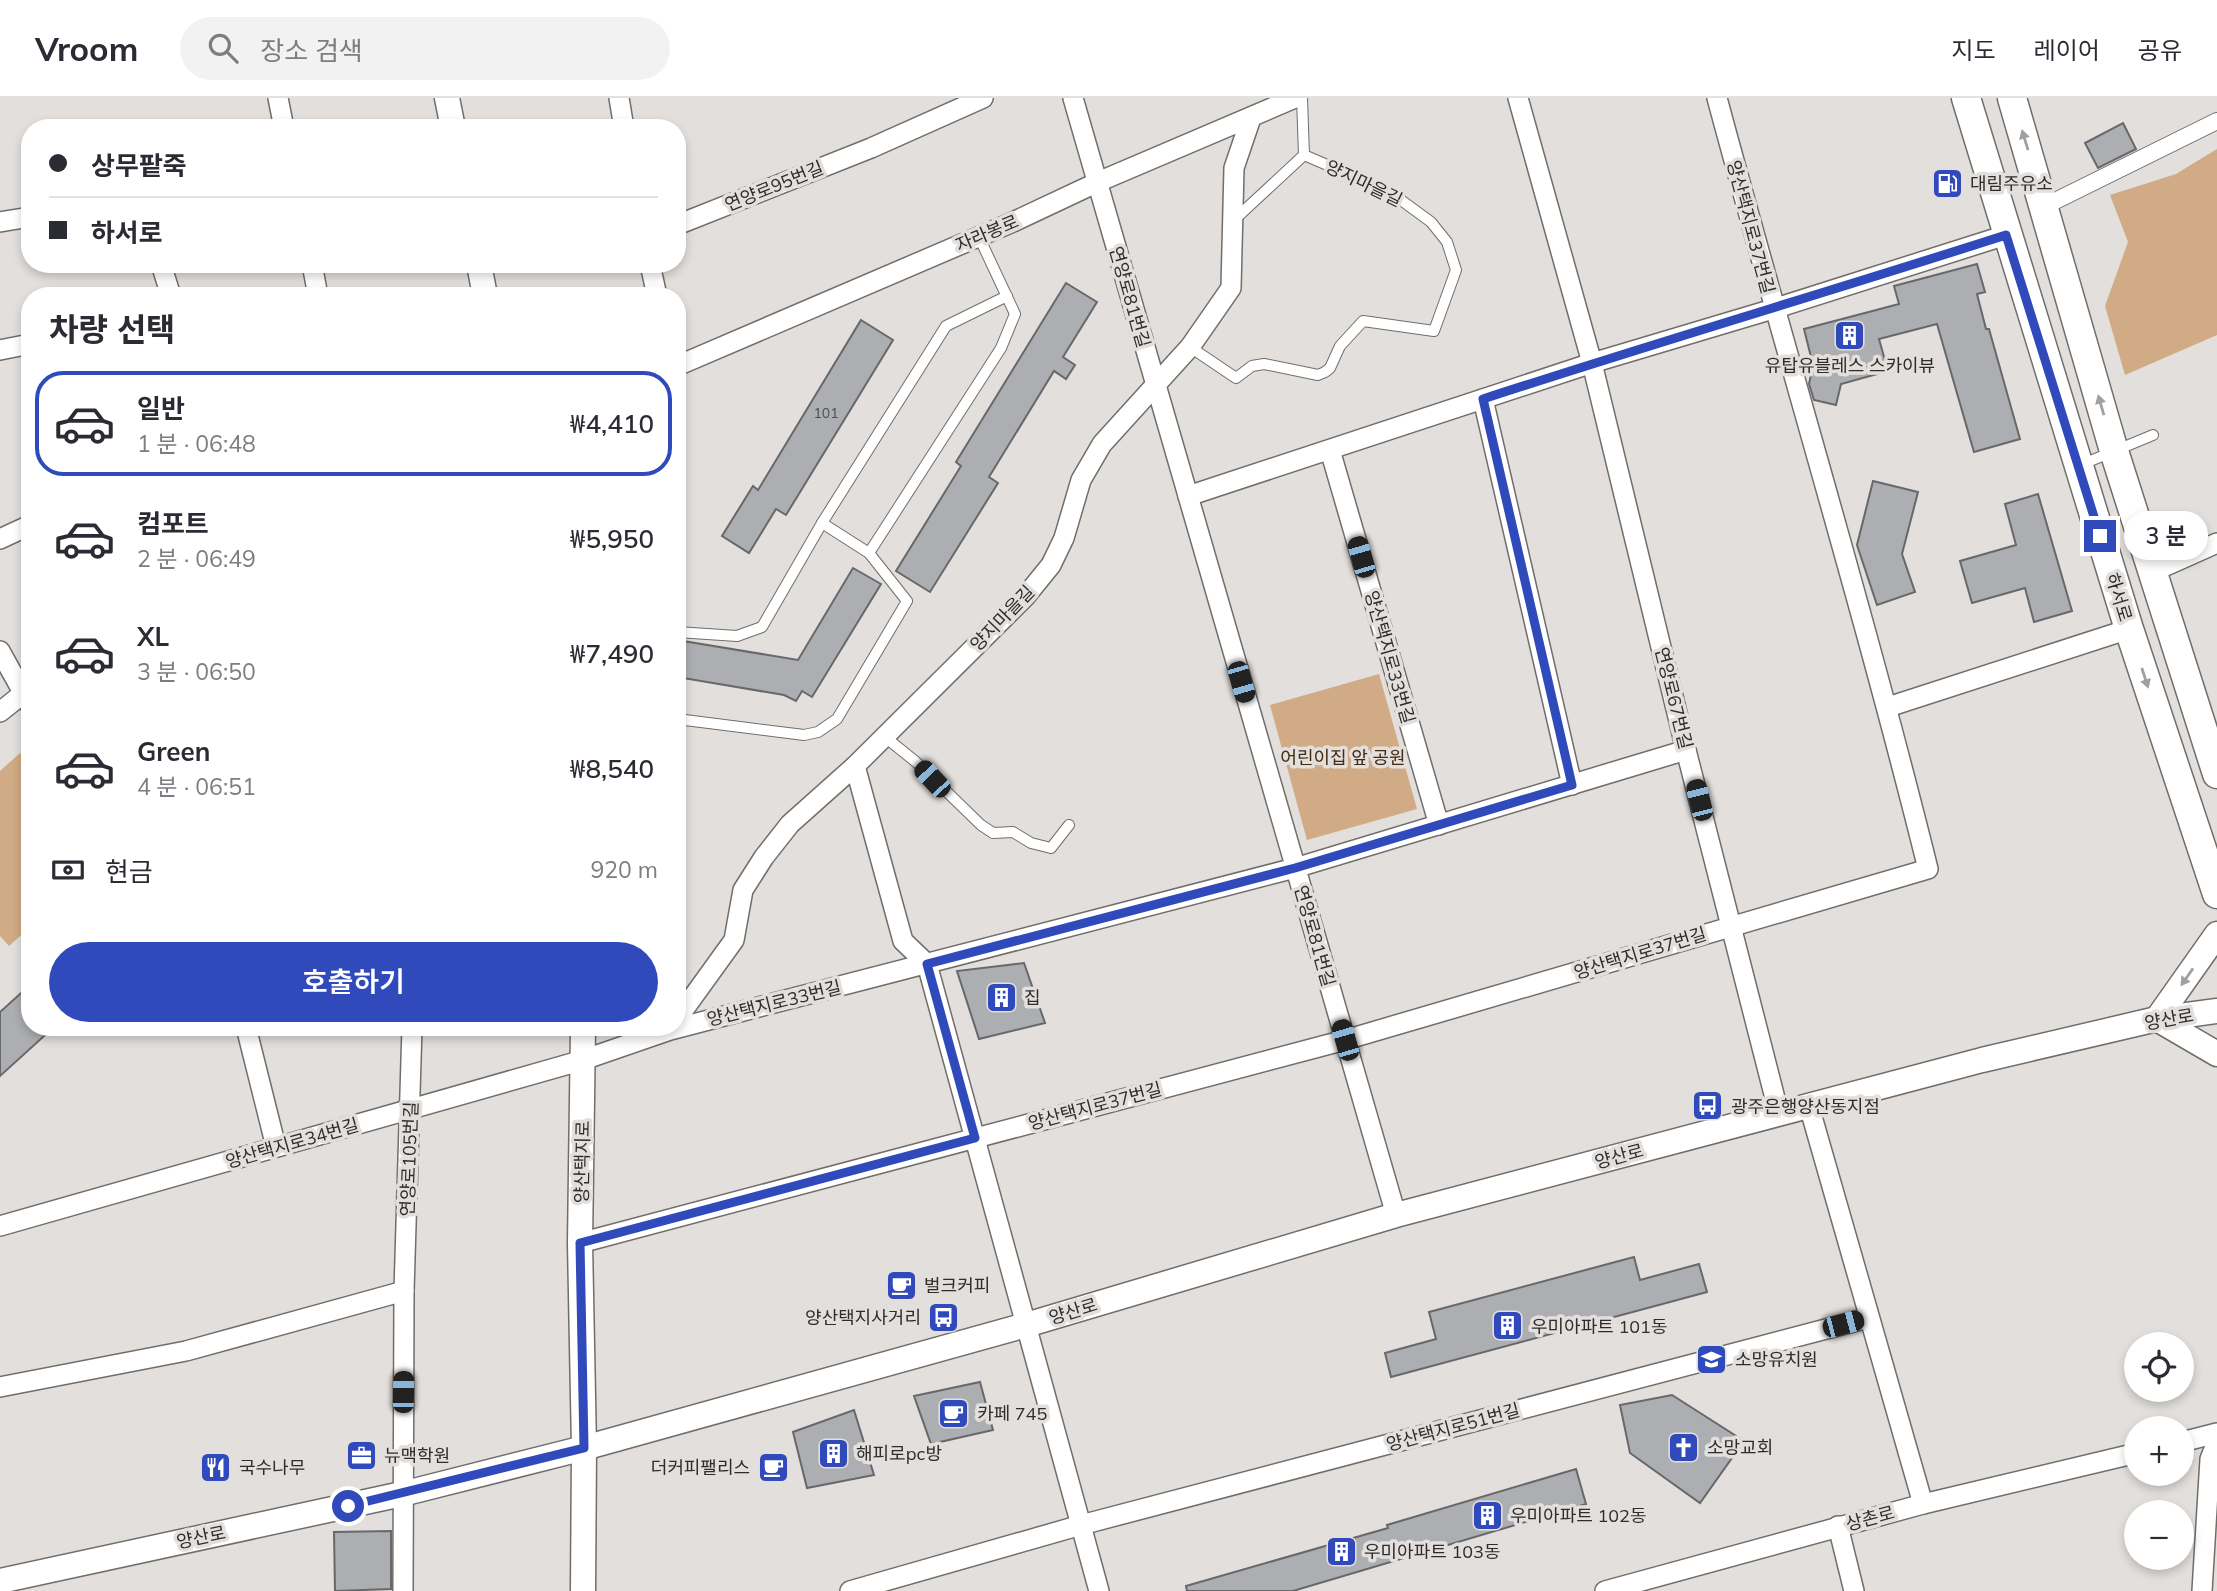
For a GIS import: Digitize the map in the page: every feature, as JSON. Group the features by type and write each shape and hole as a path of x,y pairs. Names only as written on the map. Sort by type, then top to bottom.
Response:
{"main road":[{"name":"하서로","path":"1966,98 2129,629 2217,894"},
{"path":"2012,98 2114,452 2217,774"}],"street":[{"path":"278,98 282,119"},
{"path":"447,98 451,119"},
{"path":"618,98 622,119"},
{"name":"연양로95번길","path":"686,221 871,148 983,98"},
{"name":"연양로81번길","path":"1073,98 1396,1214"},
{"name":"자라봉로","path":"686,362 1295,98"},
{"name":"연양로67번길","path":"1518,98 1592,363 1686,750 1779,1114"},
{"name":"양산택지로37번길","path":"580,1243 1345,1040 1928,869 1888,707 1773,309 1717,98"},
{"path":"1234,220 1234,168 1251,118"},
{"path":"2045,205 2217,121"},
{"path":"0,222 21,218"},
{"name":"양지마을길","path":"686,1007 734,940 743,890 790,824 885,737 1025,597 1051,565 1064,538 1081,480 1102,444 1190,347 1231,288 1234,220"},
{"path":"1188,496 1592,363 2006,235"},
{"path":"0,350 21,346"},
{"path":"1483,399 1572,785"},
{"name":"양산택지로33번길","path":"1330,450 1439,825"},
{"path":"0,539 21,529"},
{"path":"2152,572 2217,543"},
{"path":"1888,707 2129,629"},
{"path":"0,651 21,685"},
{"path":"0,712 21,699"},
{"name":"양산택지로33번길","path":"686,1022 927,964 1295,868 1686,750"},
{"path":"855,766 903,941 927,964 1026,1325"},
{"path":"2217,934 2157,1020 2217,1054"},
{"name":"양산로","path":"0,1581 402,1494 584,1448 1026,1325 1396,1214 1982,1060 2157,1020 2217,1011"},
{"path":"248,1036 276,1147"},
{"name":"연양로105번길","path":"402,1494 404,1291 412,1036"},
{"name":"양산택지로","path":"583,1036 580,1243 584,1448 583,1591"},
{"name":"양산택지로33번길","path":"583,1059 644,1036"},
{"name":"양산택지로34번길","path":"0,1226 583,1059"},
{"path":"1809,1106 1923,1504"},
{"path":"0,1387 186,1351 404,1291"},
{"name":"양산택지로51번길","path":"850,1591 1081,1525 1868,1318"},
{"name":"양산로","path":"1026,1325 1099,1591"},
{"path":"2194,1439 2217,1433"},
{"path":"2202,1591 2210,1459 2217,1441"},
{"name":"상촌로","path":"1605,1591 1650,1585 1838,1526 2124,1456"},
{"path":"402,1494 403,1591"},
{"path":"1838,1526 1854,1591"}],"lane":[{"name":"양지마을길","path":"1234,220 1304,155 1302,98"},
{"name":"양지마을길","path":"1190,347 1236,379 1251,366 1264,364 1318,375 1330,368 1340,346 1363,321 1434,331 1457,270 1447,242 1431,222 1390,192 1304,155"},
{"path":"869,553 1002,348 1015,314 979,237"},
{"path":"686,633 737,636 762,626 822,523 946,326 1007,296"},
{"path":"2079,466 2153,435"},
{"path":"686,720 804,735 818,732 838,719 907,601 869,553 822,523"},
{"path":"885,737 993,833 1013,832 1031,843 1051,848 1069,825"}],"green space":[{"path":"2217,149 2217,335 2125,375 2105,306 2128,242 2110,195 2176,174"},
{"name":"어린이집 앞 공원","path":"1379,674 1417,809 1307,840 1270,705"},
{"path":"20,753 21,935 9,946 0,936 0,771"}],"building":[{"path":"2123,123 2136,149 2098,168 2085,143"},
{"path":"1977,264 1985,292 1977,294 2020,439 1974,452 1937,324 1879,339 1888,371 1841,384 1836,405 1814,400 1809,384 1813,365 1804,329 1899,304 1894,286"},
{"path":"1066,283 1097,302 1063,357 1075,365 1066,379 1054,371 989,477 998,483 930,592 896,571 961,466 956,462"},
{"path":"861,320 893,340 786,515 776,509 749,553 722,536 753,486 758,490"},
{"path":"1873,481 1918,492 1902,554 1915,592 1877,605 1857,545"},
{"path":"2038,494 2072,611 2034,622 2025,588 1972,603 1960,561 2016,545 2005,504"},
{"path":"853,568 881,584 812,697 802,691 796,701 784,695 686,679 686,641 798,660"},
{"name":"집","path":"1024,963 1045,1023 979,1039 957,971"},
{"path":"21,993 21,1036 44,1036 0,1076 0,1012"},
{"name":"우미아파트 101동","path":"1634,1257 1640,1280 1699,1264 1707,1292 1391,1377 1385,1353 1436,1339 1429,1312"},
{"name":"카페 745","path":"980,1382 993,1430 931,1444 914,1396"},
{"name":"소망교회","path":"1672,1395 1744,1441 1700,1503 1630,1453 1620,1405"},
{"name":"해피로pc방","path":"854,1410 874,1475 807,1488 793,1432"},
{"path":"1576,1469 1586,1504 1293,1591 1187,1591 1186,1586 1388,1528 1387,1525"},
{"path":"391,1531 391,1589 335,1591 334,1532"}],"place":[{"name":"대림주유소","path":"1947,183"},
{"name":"유탑유블레스 스카이뷰","path":"1850,335"},
{"name":"집","path":"1001,997"},
{"name":"광주은행양산동지점","path":"1708,1106"},
{"name":"벌크커피","path":"901,1285"},
{"name":"양산택지사거리","path":"944,1317"},
{"name":"우미아파트 101동","path":"1508,1326"},
{"name":"소망유치원","path":"1712,1359"},
{"name":"카페 745","path":"954,1413"},
{"name":"소망교회","path":"1684,1447"},
{"name":"해피로pc방","path":"833,1453"},
{"name":"뉴맥학원","path":"361,1455"},
{"name":"국수나무","path":"216,1467"},
{"name":"더커피팰리스","path":"773,1467"},
{"name":"우미아파트 102동","path":"1487,1515"},
{"name":"우미아파트 103동","path":"1341,1551"}],"route":[{"path":"348,1506 584,1448 580,1243 975,1138 927,964 1295,868 1572,785 1483,399 2006,235 2100,536"}]}
